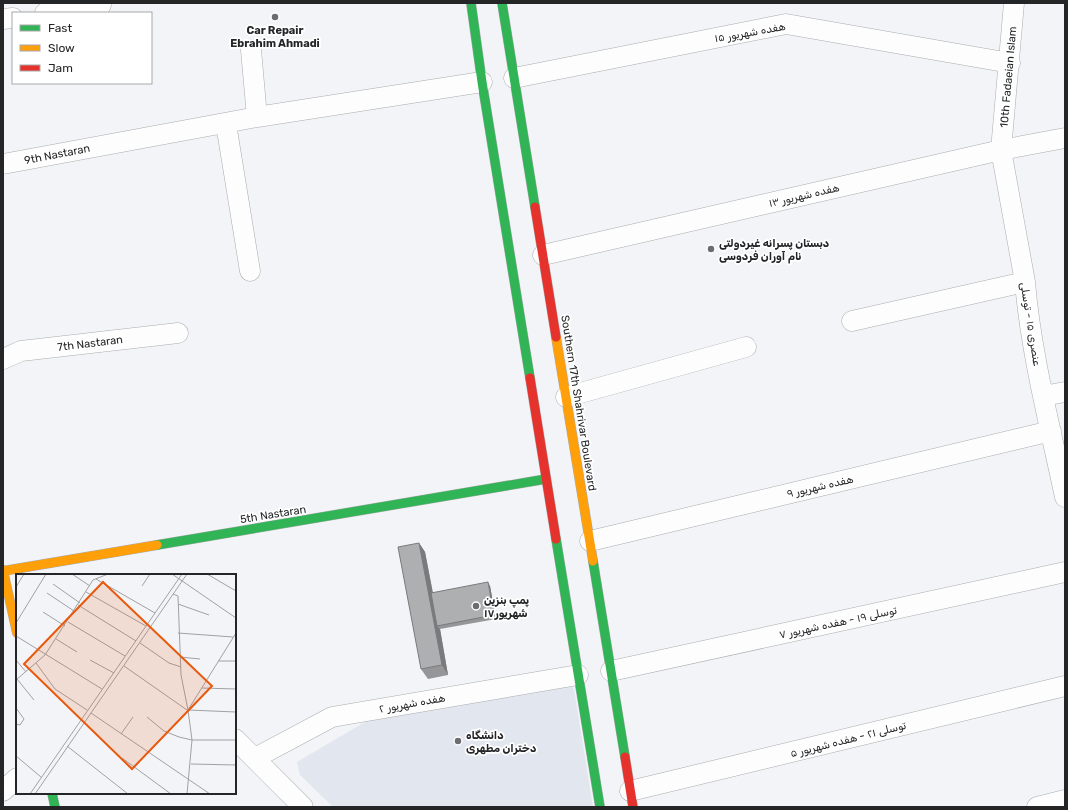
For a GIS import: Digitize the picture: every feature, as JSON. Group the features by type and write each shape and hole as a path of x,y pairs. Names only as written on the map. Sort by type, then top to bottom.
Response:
{"main road":[{"path":"471,3 482,82 600,807"},
{"name":"Southern 17th Shahrivar Boulevard","path":"502,3 632,799"},
{"name":"5th Nastaran","path":"3,570 49,568 546,479"},
{"path":"3,570 16,628"},
{"path":"52,794 55,807"}],"street":[{"name":"10th Fadaeian Islam","path":"1001,150 1010,63 1014,3"},
{"path":"52,12 101,5"},
{"name":"هفده شهریور ۱۵","path":"514,78 786,24 1010,63"},
{"path":"251,50 257,118"},
{"name":"9th Nastaran","path":"3,164 257,118 482,82"},
{"path":"226,124 250,271"},
{"name":"هفده شهریور ۱۳","path":"543,255 1001,150 1065,138"},
{"name":"عنصری ۱۵ - توسلی","path":"1001,150 1025,282 1027,303 1043,396 1065,497"},
{"path":"852,321 1025,282"},
{"name":"7th Nastaran","path":"3,359 21,351 178,333"},
{"path":"566,397 746,347"},
{"path":"1043,396 1065,392"},
{"name":"هفده شهریور ۹","path":"590,541 1051,431"},
{"path":"3,570 16,575"},
{"name":"توسلی ۱۹ - هفده شهریور ۷","path":"610,671 1065,572"},
{"name":"هفده شهریور ۲","path":"254,758 332,717 578,675"},
{"name":"توسلی ۲۱ - هفده شهریور ۵","path":"632,799 1065,686"},
{"path":"236,740 303,807"},
{"path":"3,791 16,779"},
{"path":"1037,807 1065,800"}],"shaded area":[{"name":"دانشگاه دختران مطهری","path":"564,681 574,689 593,807 333,807 300,775 297,762 370,719"}],"building":[{"path":"419,543 442,665 421,669 398,547"},
{"path":"488,582 494,615 437,626 431,593"}],"traffic: fast":[{"path":"471,3 482,82 530,378"},
{"path":"502,3 535,207"},
{"path":"157,545 546,479"},
{"path":"556,539 600,807"},
{"path":"593,561 625,757"},
{"path":"52,794 55,807"}],"traffic: slow":[{"path":"556,337 593,561"},
{"path":"3,571 157,545"},
{"path":"3,570 16,628"}],"traffic: jam":[{"path":"535,207 556,337"},
{"path":"530,378 556,539"},
{"path":"625,757 633,807"}],"place":[{"name":"Car Repair Ebrahim Ahmadi","path":"275,17"},
{"name":"دبستان پسرانه غیردولتی نام آوران فردوسی","path":"711,249"},
{"name":"پمپ بنزین ۱۷شهریور","path":"476,606"},
{"name":"دانشگاه دختران مطهری","path":"458,741"}]}
